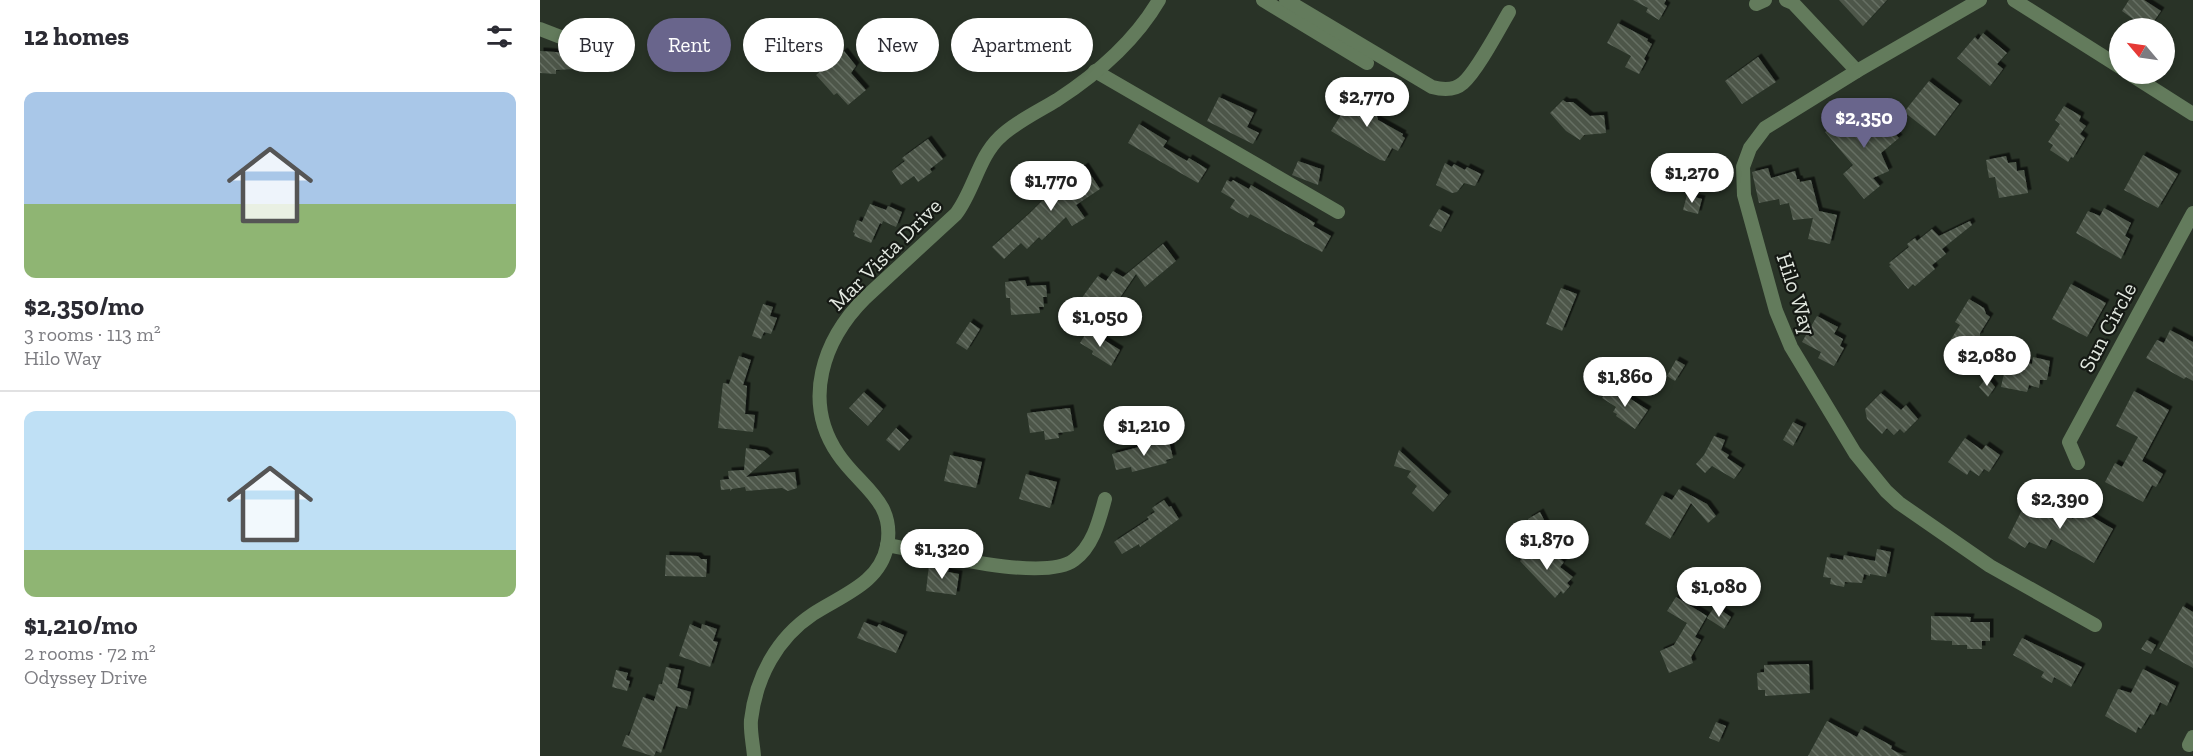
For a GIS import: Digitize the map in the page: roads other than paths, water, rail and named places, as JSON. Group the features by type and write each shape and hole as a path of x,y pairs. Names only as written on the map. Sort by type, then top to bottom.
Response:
{"street":[{"name":"Mar Vista Drive","path":"754,756 751,722 756,695 765,668 778,647 805,619 868,581 881,564 887,545 886,513 882,503 838,454 829,437 823,417 820,397 821,379 830,346 843,323 858,305 956,214 998,138 1074,88 1119,51 1159,0"},
{"path":"1263,0 1367,63"},
{"path":"1286,0 1432,87 1446,90 1457,87 1470,76 1509,12"},
{"path":"1786,0 1792,3 1857,71"},
{"name":"Hilo Way","path":"1980,0 1857,71 1765,128 1750,148 1743,167 1744,195 1776,311 1791,347 1855,453 1886,491 1899,503 1990,566 2095,625"},
{"path":"2014,0 2109,60"},
{"path":"540,29 558,35"},
{"path":"1095,71 1338,212"},
{"path":"2146,84 2193,114"},
{"name":"Sun Circle","path":"2079,463 2069,442 2193,213"},
{"path":"887,545 1012,569 1048,569 1065,566 1080,555 1090,542 1105,500"}]}
